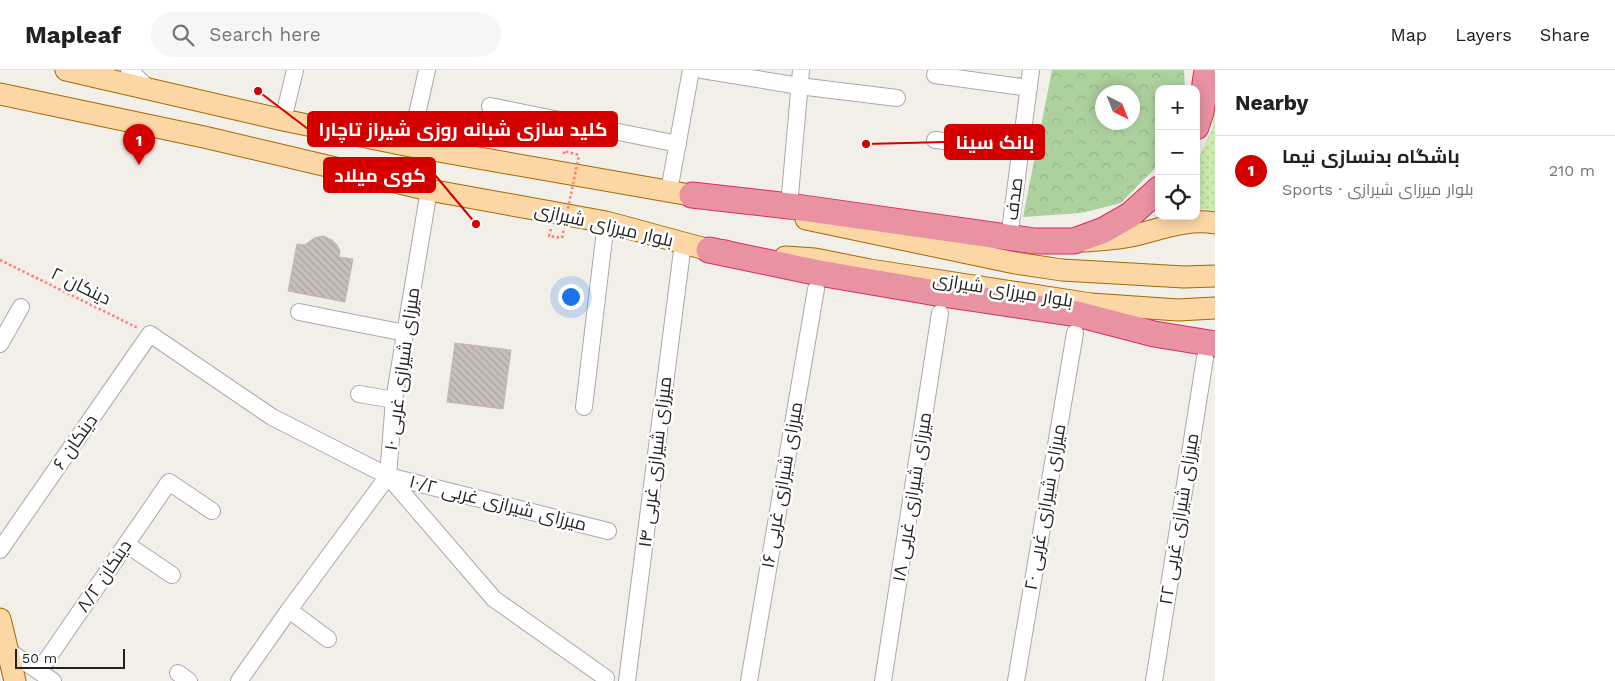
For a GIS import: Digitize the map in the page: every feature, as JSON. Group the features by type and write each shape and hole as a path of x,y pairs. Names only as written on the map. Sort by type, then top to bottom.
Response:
{"highway":[{"path":"1200,115 1207,70"},
{"path":"681,193 790,206 1009,238 1034,241 1074,241 1104,230 1130,215 1155,193"},
{"path":"709,250 819,273 1077,314 1181,339 1210,351"}],"main road":[{"name":"بلوار میرزای شیرازی","path":"66,70 283,120 410,146 681,193 1024,265 1106,274 1184,277 1215,276"},
{"name":"بلوار میرزای شیرازی","path":"0,94 204,137 429,190 606,222 709,250 815,259 870,270 1090,304 1178,310 1215,308"},
{"path":"1034,241 1101,240 1130,236 1188,223 1205,221 1215,223"},
{"path":"1181,339 1215,334"},
{"path":"0,619 4,648 15,681"}],"street":[{"path":"129,70 150,89"},
{"path":"283,120 295,70"},
{"path":"410,146 426,70"},
{"path":"681,193 678,144 691,70"},
{"path":"702,70 800,78 897,98"},
{"name":"صدف","path":"1009,238 1031,70"},
{"path":"935,75 1029,88"},
{"path":"790,206 800,78"},
{"path":"490,106 678,144"},
{"path":"935,140 1020,148"},
{"name":"۱۰ میرزای شیرازی غربی","path":"239,681 388,476 394,400 429,190"},
{"path":"584,407 606,222"},
{"name":"۱۴ میرزای شیرازی غربی","path":"627,681 683,243"},
{"name":"۱۶ میرزای شیرازی غربی","path":"749,681 816,289"},
{"path":"0,344 21,307"},
{"path":"299,312 405,334"},
{"name":"۱۸ میرزای شیرازی غربی","path":"883,681 940,313"},
{"name":"۲۰ میرزای شیرازی غربی","path":"1016,681 1075,333"},
{"path":"150,334 272,417 388,476 494,599 606,678"},
{"name":"دینکان ۶","path":"0,550 150,334"},
{"name":"۲۲ میرزای شیرازی غربی","path":"1154,681 1210,351"},
{"path":"359,394 394,400"},
{"name":"۱۰/۲ میرزای شیرازی غربی","path":"388,476 608,531"},
{"name":"دینکان ۸/۲","path":"38,671 169,482 212,511"},
{"path":"126,544 172,575"},
{"path":"289,610 328,639"},
{"path":"4,648 53,681"}],"path":[{"path":"549,236 562,238 578,155 564,151"},
{"name":"دینکان ۲","path":"0,260 150,334"}],"green space":[{"path":"1052,70 1184,70 1185,85 1155,85 1155,168 1121,203 1081,213 1023,217"},
{"path":"1215,110 1215,211 1200,210 1200,154 1212,129"}],"building":[{"path":"323,236 332,240 337,245 340,251 339,257 353,259 345,302 288,291 297,244 305,245 314,238"},
{"path":"455,343 511,350 503,409 447,402"}],"place":[{"name":"کلید سازی شبانه روزی شیراز تاچارا","path":"258,91"},
{"name":"بانک سینا","path":"866,144"},
{"name":"باشگاه بدنسازی نیما","path":"139,165"},
{"name":"کوی میلاد","path":"476,224"}]}
